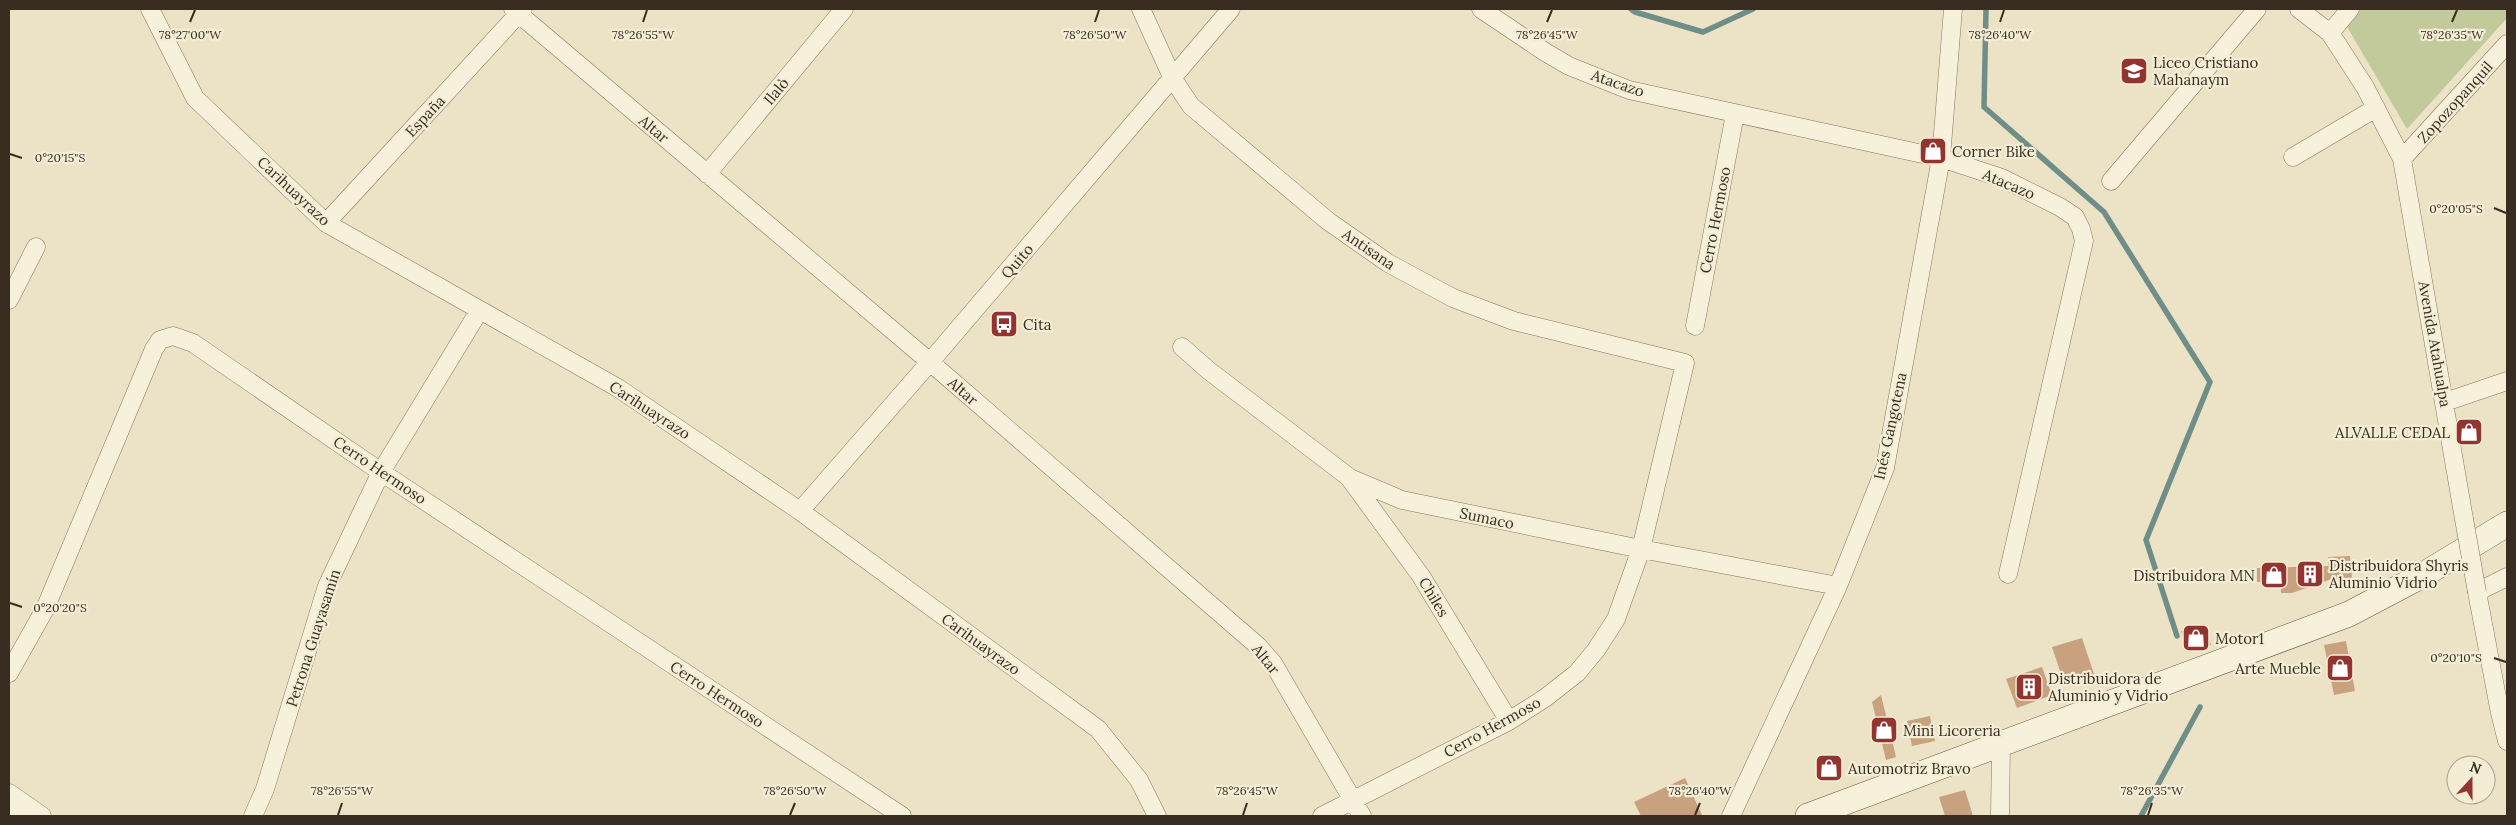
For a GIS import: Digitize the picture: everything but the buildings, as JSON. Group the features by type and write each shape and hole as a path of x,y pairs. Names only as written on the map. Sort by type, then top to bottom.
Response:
{"main road":[{"path":"1808,816 2349,614 2422,575 2507,524"}],"street":[{"name":"Carihuayrazo","path":"150,9 195,98 326,223 618,388 800,511 1098,729 1139,780 1157,816"},
{"name":"Ilalò","path":"707,174 844,9"},
{"name":"Antisana","path":"1142,9 1173,79 1191,106 1328,221 1388,263 1452,298 1514,321 1685,364"},
{"name":"Quito","path":"800,511 1173,79 1231,9"},
{"name":"Atacazo","path":"1482,9 1569,66 1629,90 1941,158 2002,178 2060,207 2075,217 2084,241 2008,574"},
{"name":"Inés Gangotena","path":"1731,816 1838,586 1885,468 1941,158 1953,9"},
{"path":"2111,181 2257,9"},
{"name":"Avenida Atahualpa","path":"2299,9 2330,33 2376,108 2402,159 2477,592 2507,741"},
{"path":"2330,33 2350,9"},
{"name":"España","path":"326,223 519,11"},
{"name":"Altar","path":"519,11 707,174 930,362 1258,646 1273,663 1362,816"},
{"name":"Zopozopanquil","path":"2402,159 2507,44"},
{"path":"2293,157 2376,108"},
{"name":"Cerro Hermoso","path":"1695,326 1735,114"},
{"path":"11,291 36,247"},
{"name":"Petrona Guayasamín","path":"253,816 265,790 327,586 382,472 479,311"},
{"name":"Cerro Hermoso","path":"9,673 44,610 160,340 172,336 192,343 382,472 902,816"},
{"name":"Sumaco","path":"1182,347 1216,376 1350,478 1402,500 1641,549 1838,586"},
{"name":"Cerro Hermoso","path":"1322,816 1508,721 1546,698 1577,673 1596,650 1616,619 1641,549 1685,364"},
{"path":"2445,402 2507,381"},
{"name":"Chiles","path":"1350,478 1421,576 1508,721"},
{"path":"2477,592 2507,576"},
{"path":"2000,816 2001,744"},
{"path":"15,804 42,816"}],"green space":[{"path":"2359,9 2507,9 2507,18 2407,129 2346,25"}],"waterway":[{"path":"1631,9 1635,12 1703,32 1753,9"},
{"path":"1986,9 1984,107 2104,212 2210,382 2146,540 2177,636"},
{"path":"2141,816 2200,707"}],"place":[{"name":"Liceo Cristiano Mahanaym","path":"2134,71"},
{"name":"Corner Bike","path":"1933,151"},
{"name":"Cita","path":"1004,324"},
{"name":"ALVALLE CEDAL","path":"2469,432"},
{"name":"Distribuidora Shyris Aluminio Vidrio","path":"2310,574"},
{"name":"Distribuidora MN","path":"2274,575"},
{"name":"Motor1","path":"2196,638"},
{"name":"Arte Mueble","path":"2340,668"},
{"name":"Distribuidora de Aluminio y Vidrio","path":"2029,687"},
{"name":"Mini Licoreria","path":"1884,730"},
{"name":"Automotriz Bravo","path":"1829,768"}]}
